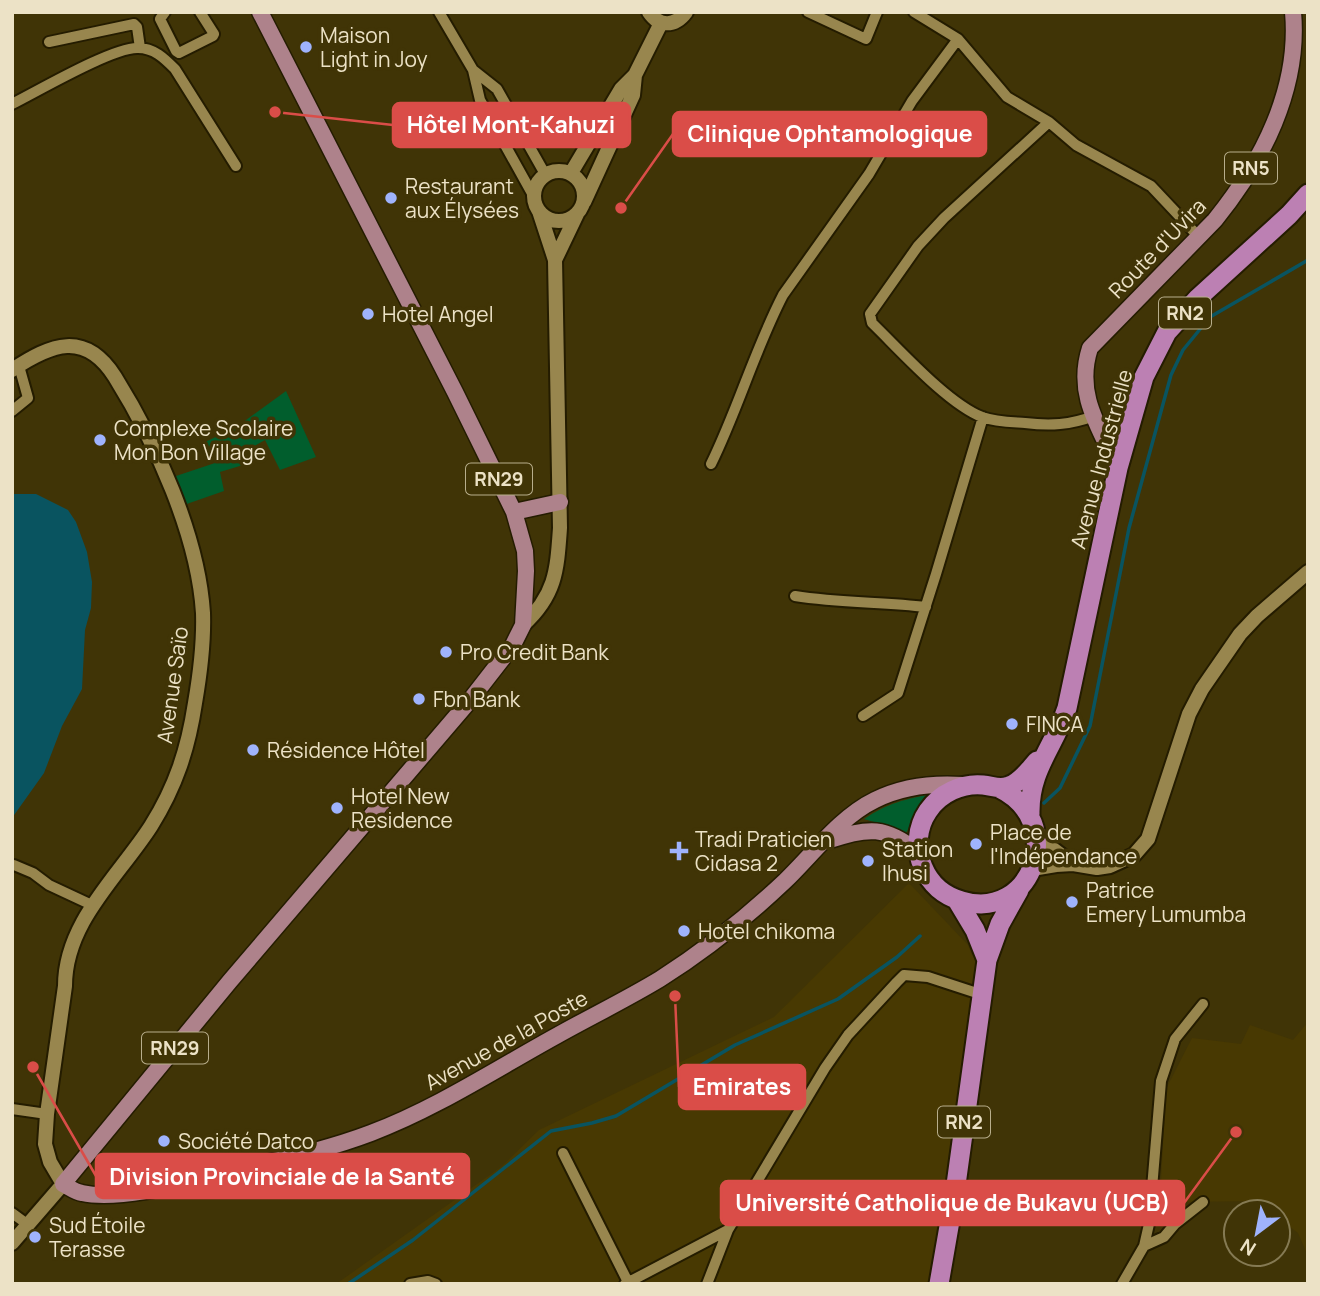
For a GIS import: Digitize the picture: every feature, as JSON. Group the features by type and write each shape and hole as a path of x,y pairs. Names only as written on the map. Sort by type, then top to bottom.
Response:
{"highway":[{"name":"Avenue Industrielle","path":"1033,823 1029,797 1033,780 1062,724 1067,708 1118,468 1144,377 1167,332 1198,298 1308,194"},
{"name":"Avenue Industrielle","path":"999,788 1011,786 1023,777 1047,750"},
{"path":"965,786 999,788 1016,799 1033,823 1037,855 1028,876 1015,891 997,901 977,904 957,900 934,885 924,870 918,852 921,825 929,809 941,797 965,786"},
{"name":"RN2","path":"939,1284 955,1192 987,960 1000,924 1028,876"},
{"name":"RN2","path":"957,900 975,930 987,960"}],"main road":[{"name":"RN29","path":"63,1184 230,981 471,699 513,645 523,625 525,551 514,512 456,392 260,12"},
{"name":"Route d'Uvira","path":"1118,468 1084,387 1083,373 1090,348 1222,212 1261,153 1273,127 1293,63 1293,12"},
{"path":"514,512 560,502"},
{"path":"824,842 857,811 875,800 926,785 965,786"},
{"name":"Avenue de la Poste","path":"63,1184 79,1193 107,1196 192,1181 328,1147 404,1119 491,1075 557,1035 662,978 707,947 743,917 783,883 824,842 858,830 870,829 897,837 918,852"}],"street":[{"path":"165,12 160,19 179,53 213,36 200,12"},
{"path":"439,12 472,70 480,100 536,204 555,260 560,502 558,553 545,602 523,625"},
{"path":"649,12 661,23 675,22 685,12"},
{"path":"808,12 866,39 877,12"},
{"path":"914,12 958,39 1007,97 1049,122 1076,145 1151,186 1199,237"},
{"path":"571,173 621,89 635,75 661,23"},
{"path":"49,42 134,24 141,48"},
{"path":"711,464 731,424 783,295 869,174 912,101 958,39"},
{"path":"12,104 86,66 129,48 152,50 175,69 236,166"},
{"path":"472,70 497,89 545,174"},
{"path":"555,260 633,95 635,75"},
{"path":"1049,122 927,236 870,314 872,323 930,379 983,417 1054,426 1074,424 1094,416"},
{"path":"563,171 571,173 583,187 580,208 560,221 548,218 536,204 536,186 545,174 563,171"},
{"name":"Avenue Saïo","path":"16,368 45,351 66,345 85,349 104,360 127,397 163,470 188,535 200,590 203,626 200,675 179,773 150,827 75,935 65,966 61,1021 45,1144 50,1162 63,1184"},
{"path":"12,411 29,398 16,368"},
{"path":"863,716 898,693 983,417"},
{"path":"1028,876 1073,864 1097,868 1110,866 1134,855 1148,839 1189,714 1202,689 1240,634 1308,572"},
{"path":"795,596 833,602 926,607"},
{"path":"1033,823 1045,844 1073,864"},
{"path":"14,865 94,906"},
{"path":"708,1284 728,1230 825,1068 848,1035 904,975 928,977 983,995"},
{"path":"1122,1284 1144,1246 1149,1224 1161,1081 1175,1039 1203,1004"},
{"path":"12,1109 47,1114"},
{"path":"563,1153 626,1283 728,1230"},
{"path":"12,1243 63,1184"},
{"path":"1144,1246 1164,1237 1175,1224 1203,1202"},
{"path":"12,1213 27,1224"},
{"path":"410,1284 428,1281 436,1284"}],"shaded area":[{"path":"909,883 968,945 972,955 996,957 942,1284 336,1284 501,1167 539,1130 774,1017"},
{"path":"1308,1022 1308,1256 1298,1233 1292,1228 1292,1198 1222,1198 1222,1201 1179,1202 1161,1182 1166,1089 1192,1038 1241,1044 1250,1025 1293,1040"}],"green space":[{"path":"286,391 316,457 280,470 265,440 249,449 253,462 220,472 224,491 181,506 173,477 215,463 205,442 235,428"},
{"path":"933,794 919,808 905,835 864,819 897,802"}],"water":[{"path":"12,494 36,494 68,510 76,522 87,552 92,582 91,608 85,630 82,689 62,726 44,773 12,818"}],"waterway":[{"path":"1044,803 1060,788 1090,726 1129,528 1171,375 1183,350 1210,317 1308,260"},
{"path":"348,1284 413,1240 551,1131 616,1116 735,1045 838,999 897,957 920,936"}],"place":[{"name":"Maison Light in Joy","path":"306,47"},
{"name":"Hôtel Mont-Kahuzi","path":"275,112"},
{"name":"Restaurant aux Élysées","path":"391,198"},
{"name":"Clinique Ophtamologique","path":"621,208"},
{"name":"Hotel Angel","path":"368,314"},
{"name":"Complexe Scolaire Mon Bon Village","path":"100,440"},
{"name":"Pro Credit Bank","path":"446,652"},
{"name":"Fbn Bank","path":"419,699"},
{"name":"FINCA","path":"1012,724"},
{"name":"Résidence Hôtel","path":"253,750"},
{"name":"Hotel New Residence","path":"337,808"},
{"name":"Place de l'Indépendance","path":"976,844"},
{"name":"Tradi Praticien Cidasa 2","path":"679,851"},
{"name":"Station Ihusi","path":"868,861"},
{"name":"Patrice Emery Lumumba","path":"1072,902"},
{"name":"Hotel chikoma","path":"684,931"},
{"name":"Emirates","path":"675,996"},
{"name":"Division Provinciale de la Santé","path":"33,1067"},
{"name":"Université Catholique de Bukavu (UCB)","path":"1236,1132"},
{"name":"Société Datco","path":"164,1141"},
{"name":"Sud Étoile Terasse","path":"35,1237"}]}
